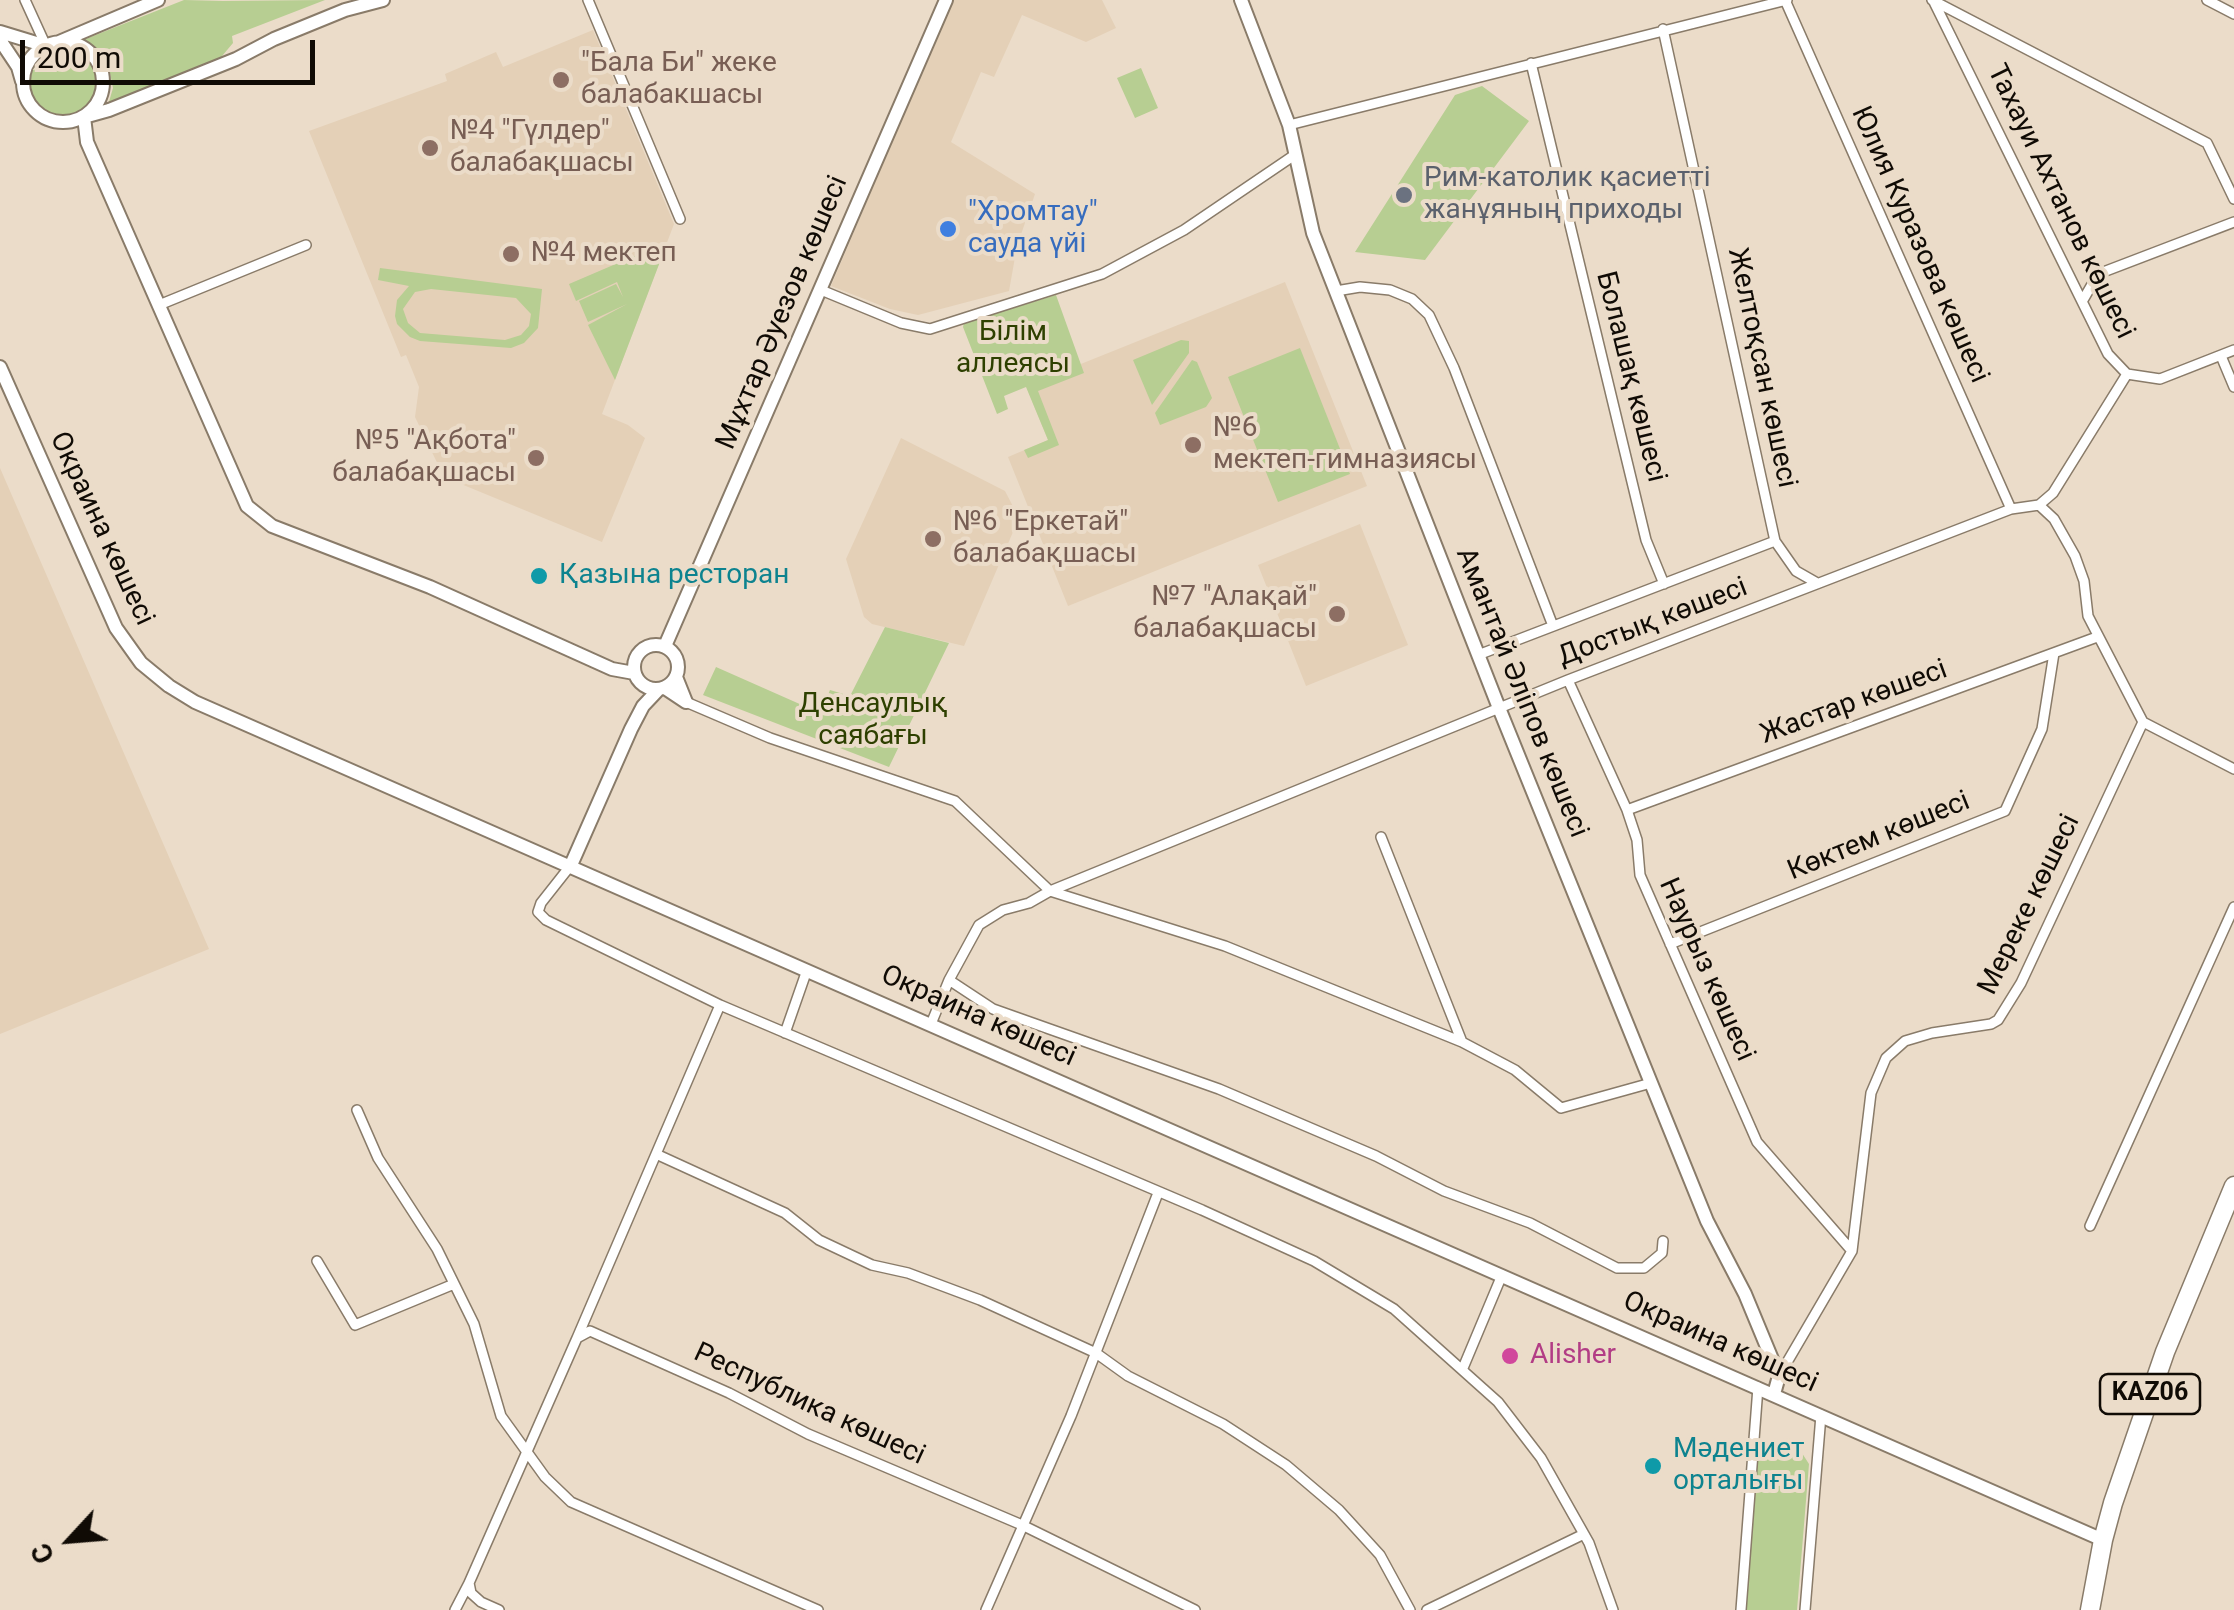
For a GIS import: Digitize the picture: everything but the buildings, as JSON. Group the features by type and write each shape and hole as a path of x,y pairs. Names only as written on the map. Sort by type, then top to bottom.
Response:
{"highway":[{"name":"KАZ06","path":"2090,1610 2102,1540 2165,1352 2234,1186"}],"main road":[{"path":"23,82 32,57 53,44 158,0"},
{"path":"65,123 232,60 274,38 345,10 384,0"},
{"name":"Мұхтар Әуезов көшесі","path":"664,646 946,0"},
{"name":"Амантай Әліпов көшесі","path":"1241,0 1289,125 1305,206 1478,655 1707,1222 1745,1294 1780,1376"},
{"path":"0,36 85,49 101,70 101,96 84,117 87,142 246,506 272,526 430,588 612,669 634,673"},
{"path":"0,36 13,58 27,100 39,115 65,123 87,142"},
{"name":"Окраина көшесі","path":"0,367 116,628 141,663 168,686 217,713 571,865 2102,1540"},
{"path":"571,865 643,706 644,686 634,673 640,651 648,646 664,646 678,662 676,677 686,702"},
{"path":"643,706 676,677"},
{"path":"644,686 662,688 686,702"},
{"path":"1774,1394 1780,1376"}],"street":[{"path":"25,0 53,44"},
{"path":"588,0 680,219"},
{"path":"1289,125 1786,0"},
{"name":"Юлия Куразова көшесі","path":"1786,0 2011,508"},
{"path":"1933,0 2207,143 2234,199"},
{"name":"Тахауи Ахтанов көшесі","path":"1933,0 2108,354 2127,374 2160,379 2234,350"},
{"path":"2207,0 2234,14"},
{"name":"Желтоқсан көшесі","path":"1663,29 1776,541 1796,571 1817,584"},
{"name":"Болашақ көшесі","path":"1531,63 1646,540 1664,584"},
{"path":"821,290 901,322 930,329 1102,274 1184,230 1296,154"},
{"path":"2084,300 2098,274 2234,222"},
{"path":"159,305 306,245"},
{"path":"1336,291 1360,287 1390,290 1412,299 1430,314 1553,626"},
{"path":"2221,356 2234,387"},
{"path":"2127,374 2053,492 2039,505 2054,519 2076,556 2088,616 2143,722 2234,769"},
{"name":"Достық көшесі","path":"931,1024 949,980 979,926 991,916 1568,680 2011,508 2039,505"},
{"path":"1478,655 1776,541"},
{"name":"Жастар көшесі","path":"1627,810 2097,637"},
{"name":"Көктем көшесі","path":"1670,944 2005,811 2042,730 2054,653"},
{"name":"Наурыз көшесі","path":"1568,680 1627,810 1640,875 1757,1142 1852,1250"},
{"path":"686,702 770,738 955,801 1050,890 1225,946 1462,1042 1515,1070 1562,1108 1651,1083"},
{"name":"Мереке көшесі","path":"1780,1376 1852,1250 1871,1094 1886,1058 1905,1041 1998,1020 2021,983 2143,722"},
{"path":"1381,837 1462,1042"},
{"path":"571,865 541,903 538,912 546,920 720,1005 1314,1262 1394,1309 1498,1402 1541,1458 1584,1534 1613,1610"},
{"path":"2090,1226 2234,907"},
{"path":"785,1032 807,970"},
{"path":"949,980 993,1010 1219,1089 1376,1156 1444,1192 1530,1223 1617,1268 1644,1268 1662,1253 1664,1240"},
{"path":"455,1610 470,1588 525,1452 720,1005"},
{"path":"357,1110 378,1158 437,1249 474,1324 502,1416 545,1478 571,1502 818,1610"},
{"path":"656,1154 784,1212 819,1240 872,1265 908,1273 980,1300 1096,1353 1128,1376 1222,1424 1286,1465 1339,1510 1380,1555 1410,1610"},
{"path":"986,1610 1096,1353 1158,1193"},
{"path":"317,1262 356,1325 454,1284"},
{"path":"1464,1368 1502,1275"},
{"name":"Республика көшесі","path":"578,1338 590,1331 603,1334 729,1392 808,1434 1022,1525 1195,1610"},
{"path":"1742,1610 1758,1387"},
{"path":"1805,1610 1822,1415"},
{"path":"1427,1610 1584,1534"},
{"path":"470,1588 481,1602 500,1610"}],"shaded area":[{"path":"952,0 1102,0 1116,28 1086,42 1022,15 994,77 981,72 951,142 1035,194 1017,246 1009,291 918,315 890,309 831,286"},
{"path":"593,30 674,224 602,414 628,425 645,438 602,542 444,477 415,417 419,387 406,355 401,357 309,131 447,81 445,74 496,52 503,67"},
{"name":"№6 мектеп-гимназиясы","path":"1285,282 1367,486 1068,606 1008,457 1048,440 1026,386"},
{"name":"№6 \"Еркетай\" балабақшасы","path":"901,438 1005,491 1019,518 964,646 872,624 864,617 846,559"},
{"path":"0,468 209,949 0,1034"},
{"name":"№7 \"Алақай\" балабақшасы","path":"1360,524 1408,645 1306,686 1258,565"}],"green space":[{"path":"184,0 325,0 232,36 233,43 217,62 108,105 113,88 109,68 100,50 83,40"},
{"path":"63,50 76,52 86,60 94,70 94,96 86,106 76,114 63,116 50,114 40,106 32,96 30,83 32,70 40,60 50,52"},
{"path":"1141,68 1158,108 1135,118 1117,78"},
{"path":"1482,86 1529,121 1425,260 1355,252 1455,95"},
{"path":"660,245 666,246 615,380 588,325 627,304 588,322 579,301 616,284 623,297 617,282 576,301 569,284"},
{"path":"380,268 542,289 538,328 524,343 511,348 420,341 397,324 395,316 397,300 409,286 378,280","holes":["431,289 516,298 531,314 529,326 521,335 505,340 420,333 408,323 403,309 415,292"]},
{"name":"Білім аллеясы","path":"1056,295 1084,373 1038,391 1059,445 1028,458 1024,450 1048,440 1026,387 1004,396 1008,409 997,414 963,327 964,323"},
{"path":"1181,340 1189,341 1189,353 1152,405 1133,360"},
{"path":"1300,348 1350,474 1278,502 1228,377"},
{"path":"1192,360 1197,362 1212,398 1206,407 1160,425 1155,413"},
{"name":"Денсаулық саябағы","path":"885,627 949,643 889,767 703,695 716,667 820,713 830,690 850,696"},
{"path":"1758,1445 1800,1450 1809,1464 1797,1610 1744,1610"}],"place":[{"name":"\"Бала Би\" жеке балабакшасы","path":"561,80"},
{"name":"№4 \"Гүлдер\" балабақшасы","path":"430,148"},
{"name":"Рим-католик қасиетті жанұяның приходы","path":"1404,195"},
{"name":"\"Хромтау\" сауда үйі","path":"948,229"},
{"name":"№4 мектеп","path":"511,254"},
{"name":"№6 мектеп-гимназиясы","path":"1193,445"},
{"name":"№5 \"Ақбота\" балабақшасы","path":"536,458"},
{"name":"№6 \"Еркетай\" балабақшасы","path":"933,539"},
{"name":"Қазына ресторан","path":"539,576"},
{"name":"№7 \"Алақай\" балабақшасы","path":"1337,614"},
{"name":"Alisher","path":"1510,1356"},
{"name":"Мәдениет орталығы","path":"1653,1466"}]}
